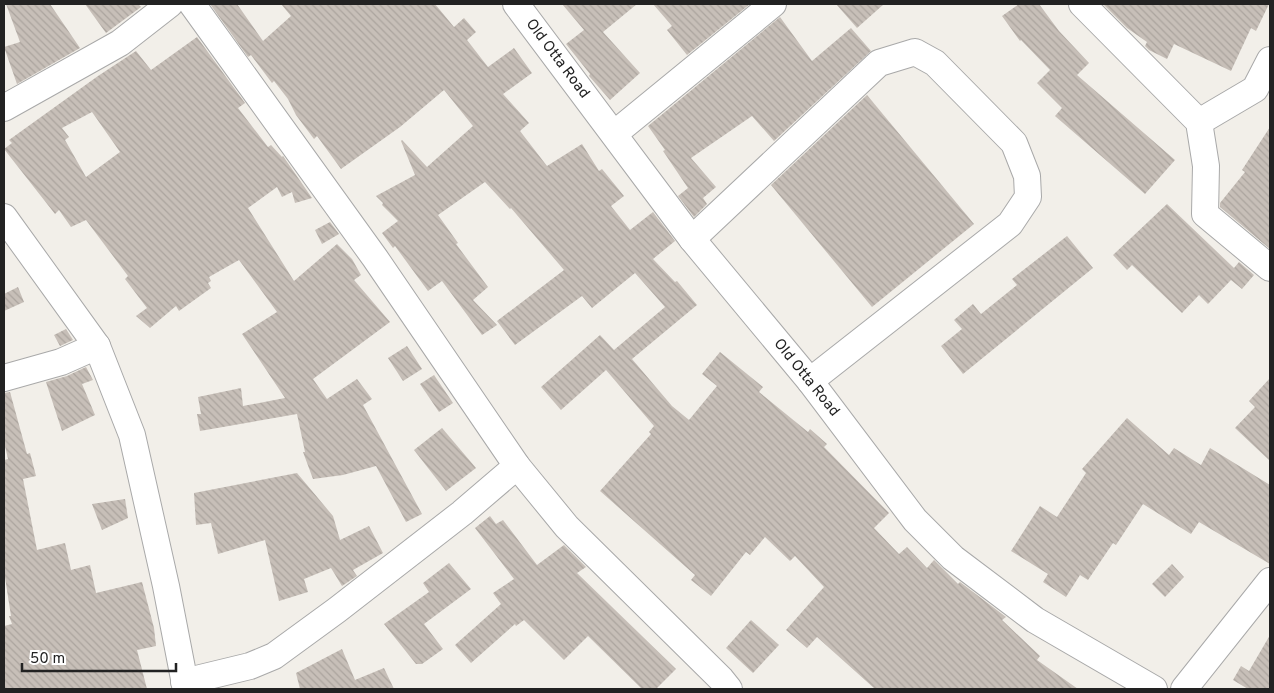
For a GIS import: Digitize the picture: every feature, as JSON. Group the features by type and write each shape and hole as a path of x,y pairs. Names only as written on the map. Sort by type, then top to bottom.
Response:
{"street":[{"path":"4,108 120,43 170,4"},
{"path":"192,4 376,258 517,466 568,527 720,686"},
{"name":"Old Otta Road","path":"516,4 692,239 810,381 915,520 953,558 1035,620 1154,689"},
{"path":"614,134 773,4"},
{"path":"1082,4 1199,122 1206,166 1205,214 1270,268"},
{"path":"692,239 879,63 915,52 935,63 1014,143 1027,176 1028,197 1010,224 810,381"},
{"path":"1199,122 1256,89 1270,60"},
{"path":"4,217 97,346 132,434 166,586 185,686 250,666 274,656 337,610 462,513 517,466"},
{"path":"4,378 61,362 97,346"},
{"path":"1184,689 1270,581"}],"building":[{"path":"6,4 50,4 80,48 17,84 4,47 20,42"},
{"path":"85,4 138,4 141,7 106,33"},
{"path":"210,4 237,4 263,41 291,16 281,4 435,4 454,27 464,18 476,32 467,40 488,67 514,48 532,73 503,94 529,123 520,131 547,166 582,144 599,171 602,169 624,196 611,206 630,230 653,212 675,241 653,259 675,282 677,281 697,305 632,359 672,406 689,420 717,386 702,374 720,352 763,387 759,392 808,432 810,429 827,444 824,447 889,513 874,528 899,554 907,547 927,568 934,560 958,584 960,582 1006,617 1002,620 1040,656 1037,660 1078,689 875,689 817,637 807,648 786,630 824,587 795,556 790,561 765,537 750,555 746,552 711,596 691,580 695,575 600,491 651,434 649,432 654,426 606,370 561,410 541,387 600,335 614,350 665,307 635,273 592,308 582,296 515,345 497,321 564,270 511,208 485,182 438,215 458,243 456,244 488,287 473,300 497,325 482,335 442,281 428,291 395,246 393,248 382,233 398,221 376,196 415,175 402,140 427,167 473,126 444,90 400,127 341,169 317,136 314,139 274,81 272,83 251,55 248,57"},
{"path":"562,4 637,4 603,32 640,73 610,100 589,76 590,74 566,44 584,30"},
{"path":"653,4 750,4 687,55 667,30 672,26"},
{"path":"836,4 884,4 857,28"},
{"path":"1019,4 1039,4 1059,31 1089,63 1077,75 1175,160 1145,194 1055,116 1062,108 1037,83 1050,70 1020,41 1002,16"},
{"path":"1103,4 1269,4 1256,31 1251,28 1231,71 1174,44 1167,59 1149,50 1145,46 1147,42 1127,28"},
{"path":"780,17 812,61 851,28 871,51 774,141 752,116 691,158 716,187 703,198 707,204 694,217 678,196 688,188 648,126"},
{"path":"197,37 245,103 238,108 268,147 271,145 283,156 312,198 295,203 292,192 282,197 277,187 248,208 294,281 337,244 352,259 361,275 354,280 390,322 313,379 327,399 357,379 372,399 363,405 422,514 406,522 376,466 343,475 313,479 303,452 305,452 297,414 200,431 197,414 201,414 198,397 241,388 243,406 285,398 242,334 277,312 239,260 209,277 211,281 208,283 211,288 179,311 176,306 150,328 136,316 147,308 125,279 128,276 86,220 71,227 59,210 55,214 4,149 12,143 9,140 136,51 151,70","holes":["92,112 120,152 86,177 65,140 69,137 62,128"]},
{"path":"867,95 974,224 872,307 771,185"},
{"path":"1270,127 1270,249 1220,207 1220,203 1245,172 1242,170"},
{"path":"1167,204 1234,268 1239,262 1254,275 1242,289 1231,280 1208,304 1199,295 1182,313 1132,265 1127,270 1113,255"},
{"path":"330,222 339,234 322,244 315,230"},
{"path":"1067,236 1093,268 963,374 941,346 962,329 954,320 973,304 981,314 1017,285 1012,279"},
{"path":"18,287 24,302 4,311 4,294"},
{"path":"66,329 73,340 60,346 54,335"},
{"path":"407,346 422,369 403,381 388,358"},
{"path":"86,367 93,380 82,384 95,415 62,431 46,382 67,376"},
{"path":"434,375 453,403 439,412 420,384"},
{"path":"1270,378 1270,461 1235,428 1255,407 1249,401"},
{"path":"10,392 27,454 30,453 36,476 23,479 37,550 65,543 71,570 90,565 96,593 142,582 154,628 156,646 137,650 147,689 4,689 4,626 12,624 9,616 11,616 4,571 4,460 8,459 4,442 4,393"},
{"path":"1127,418 1169,455 1174,448 1201,465 1210,448 1270,485 1270,564 1199,522 1191,534 1143,504 1116,545 1113,543 1088,580 1080,575 1066,597 1043,582 1048,574 1011,551 1040,506 1057,517 1086,473 1082,469"},
{"path":"442,428 476,468 446,491 414,450"},
{"path":"297,473 333,516 340,540 369,526 383,553 353,570 357,576 342,586 331,568 304,579 308,592 279,601 265,540 218,554 211,523 196,525 194,493"},
{"path":"125,499 128,518 102,530 92,504"},
{"path":"490,516 496,524 503,520 537,565 564,545 586,567 577,573 676,669 656,689 642,689 588,636 564,660 524,620 516,626 515,624 471,663 455,645 501,604 493,593 514,579 475,528"},
{"path":"449,563 471,589 424,624 443,649 422,664 416,664 384,624 429,592 423,583"},
{"path":"1172,564 1184,577 1165,597 1152,584"},
{"path":"751,620 779,645 753,673 726,648"},
{"path":"1270,635 1270,689 1248,689 1233,680 1241,666 1249,671"},
{"path":"342,649 355,680 384,668 394,689 300,689 296,673"}]}
